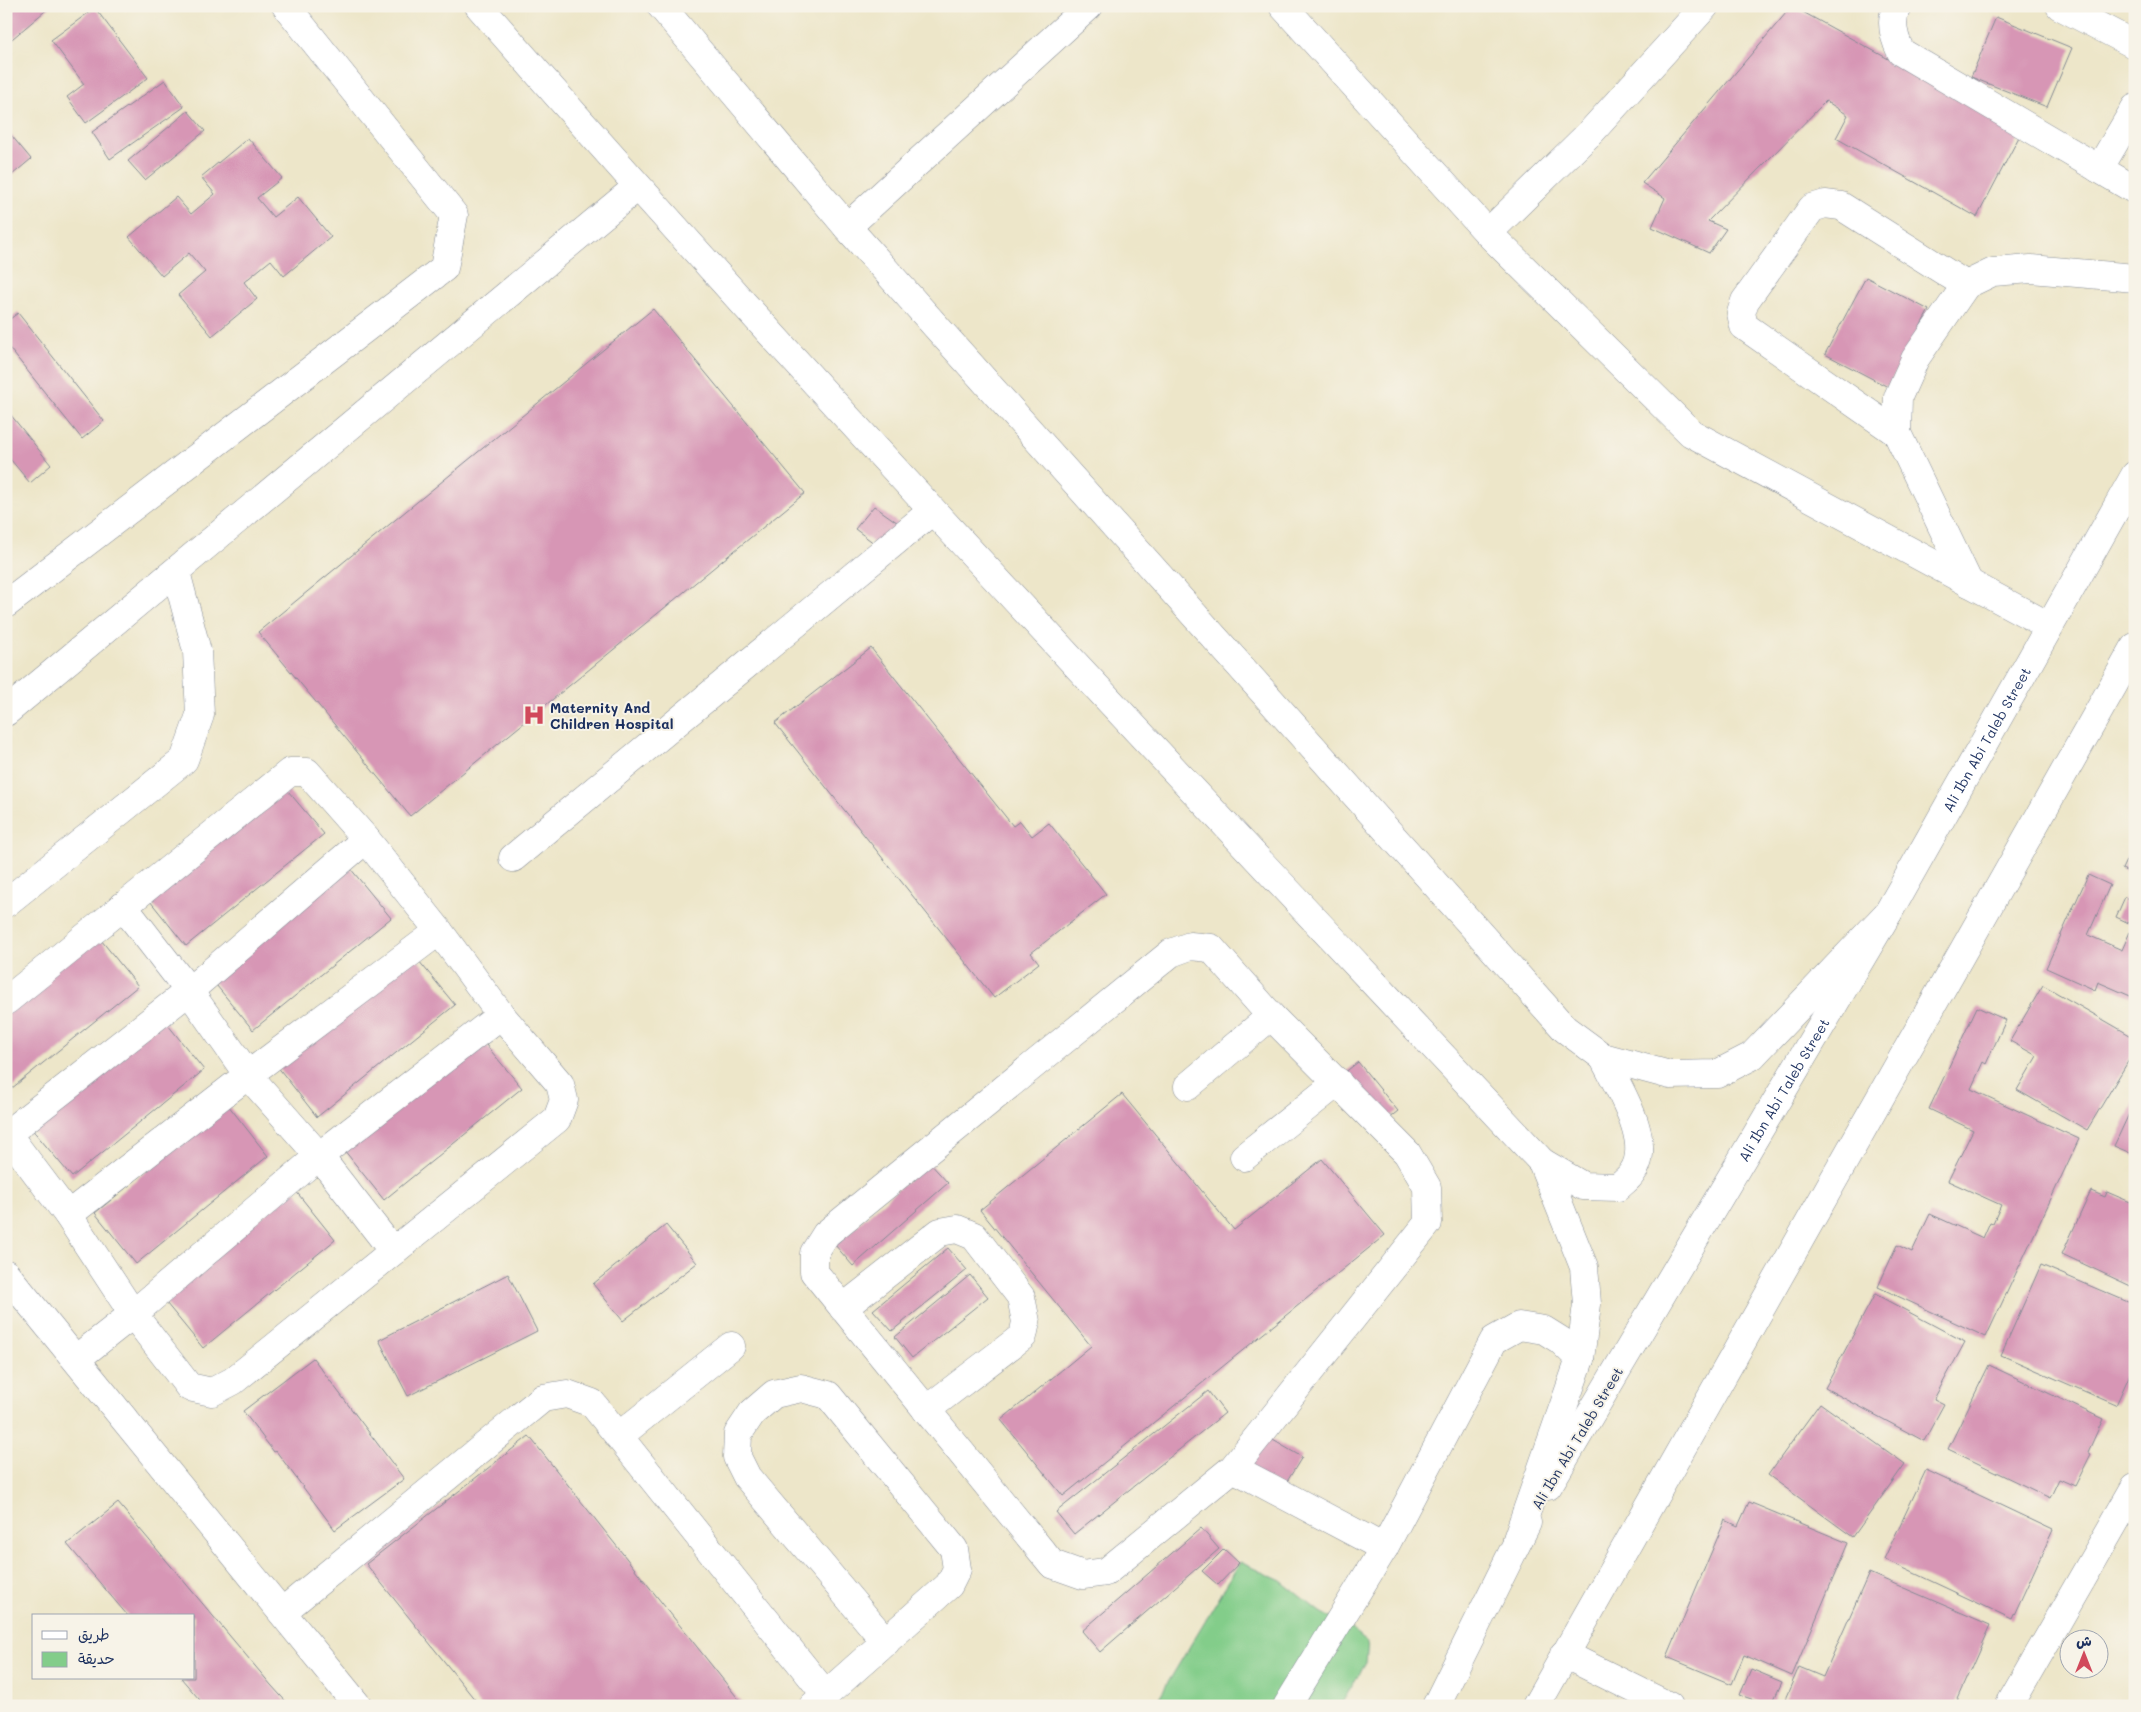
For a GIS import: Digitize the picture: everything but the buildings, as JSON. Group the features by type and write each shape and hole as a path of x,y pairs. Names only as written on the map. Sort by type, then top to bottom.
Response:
{"street":[{"path":"6,604 444,268 454,215 286,6"},
{"path":"479,6 637,187 932,511 1542,1162 1583,1186 1618,1187 1633,1173 1640,1152 1635,1121 1604,1057"},
{"path":"661,6 847,227 1565,1029 1604,1057 1670,1075 1717,1074 1752,1056 1888,913"},
{"path":"847,227 1089,6"},
{"path":"1283,6 1488,232 1691,433 2049,626"},
{"path":"1488,232 1592,131 1705,6"},
{"path":"1897,6 1893,35 1901,52 2135,190"},
{"path":"2060,6 2135,46"},
{"path":"2099,169 2135,108"},
{"path":"6,712 637,187"},
{"path":"1966,285 1840,206 1825,204 1812,208 1745,301 1742,313 1744,326 1896,433 1969,583"},
{"path":"1896,433 1898,397 1915,359 1966,285 1993,272 2031,269 2135,278"},
{"name":"Ali Ibn Abi Taleb Street","path":"1436,1706 1517,1539 1888,913 2135,475"},
{"path":"513,858 932,511"},
{"path":"6,904 184,760 200,715 196,651 176,572"},
{"path":"1536,1706 1616,1560 2135,648"},
{"path":"6,1001 290,772 307,772 366,839 440,931 501,1015 560,1084 564,1100 557,1118 233,1381 212,1392 189,1387 133,1314 68,1215 7,1134 189,991 366,839"},
{"path":"123,906 189,991 248,1075 319,1156 393,1251"},
{"path":"68,1215 248,1075 440,931"},
{"path":"1190,946 1211,948 1271,1016 1338,1082 1406,1153 1427,1187 1428,1223 1233,1468 1106,1572 1083,1575 1052,1564 814,1272 814,1253 826,1234 1171,954 1190,946"},
{"path":"76,1360 319,1156 501,1015"},
{"path":"1188,1086 1271,1016"},
{"path":"1244,1157 1338,1082"},
{"path":"1517,1539 1580,1360 1587,1304 1584,1267 1542,1162"},
{"path":"843,1308 940,1232 957,1228 974,1236 1021,1297 1026,1322 1023,1336 926,1410"},
{"path":"6,1274 358,1706"},
{"path":"1287,1706 1384,1548 1494,1340 1519,1326 1544,1330 1560,1340 1580,1360"},
{"path":"619,1436 731,1346"},
{"path":"282,1612 543,1398 567,1394 592,1403 820,1700 886,1642 949,1585 957,1569 954,1549 828,1395 801,1388 774,1394 752,1412 738,1434 737,1457 747,1477 886,1642"},
{"path":"1233,1468 1384,1548"},
{"path":"2009,1706 2131,1504"},
{"path":"1564,1654 1669,1706"}],"green space":[{"path":"1240,1562 1281,1581 1320,1612 1351,1629 1368,1643 1366,1663 1340,1706 1154,1706"}],"place":[{"name":"Maternity And Children Hospital","path":"534,715"}]}
